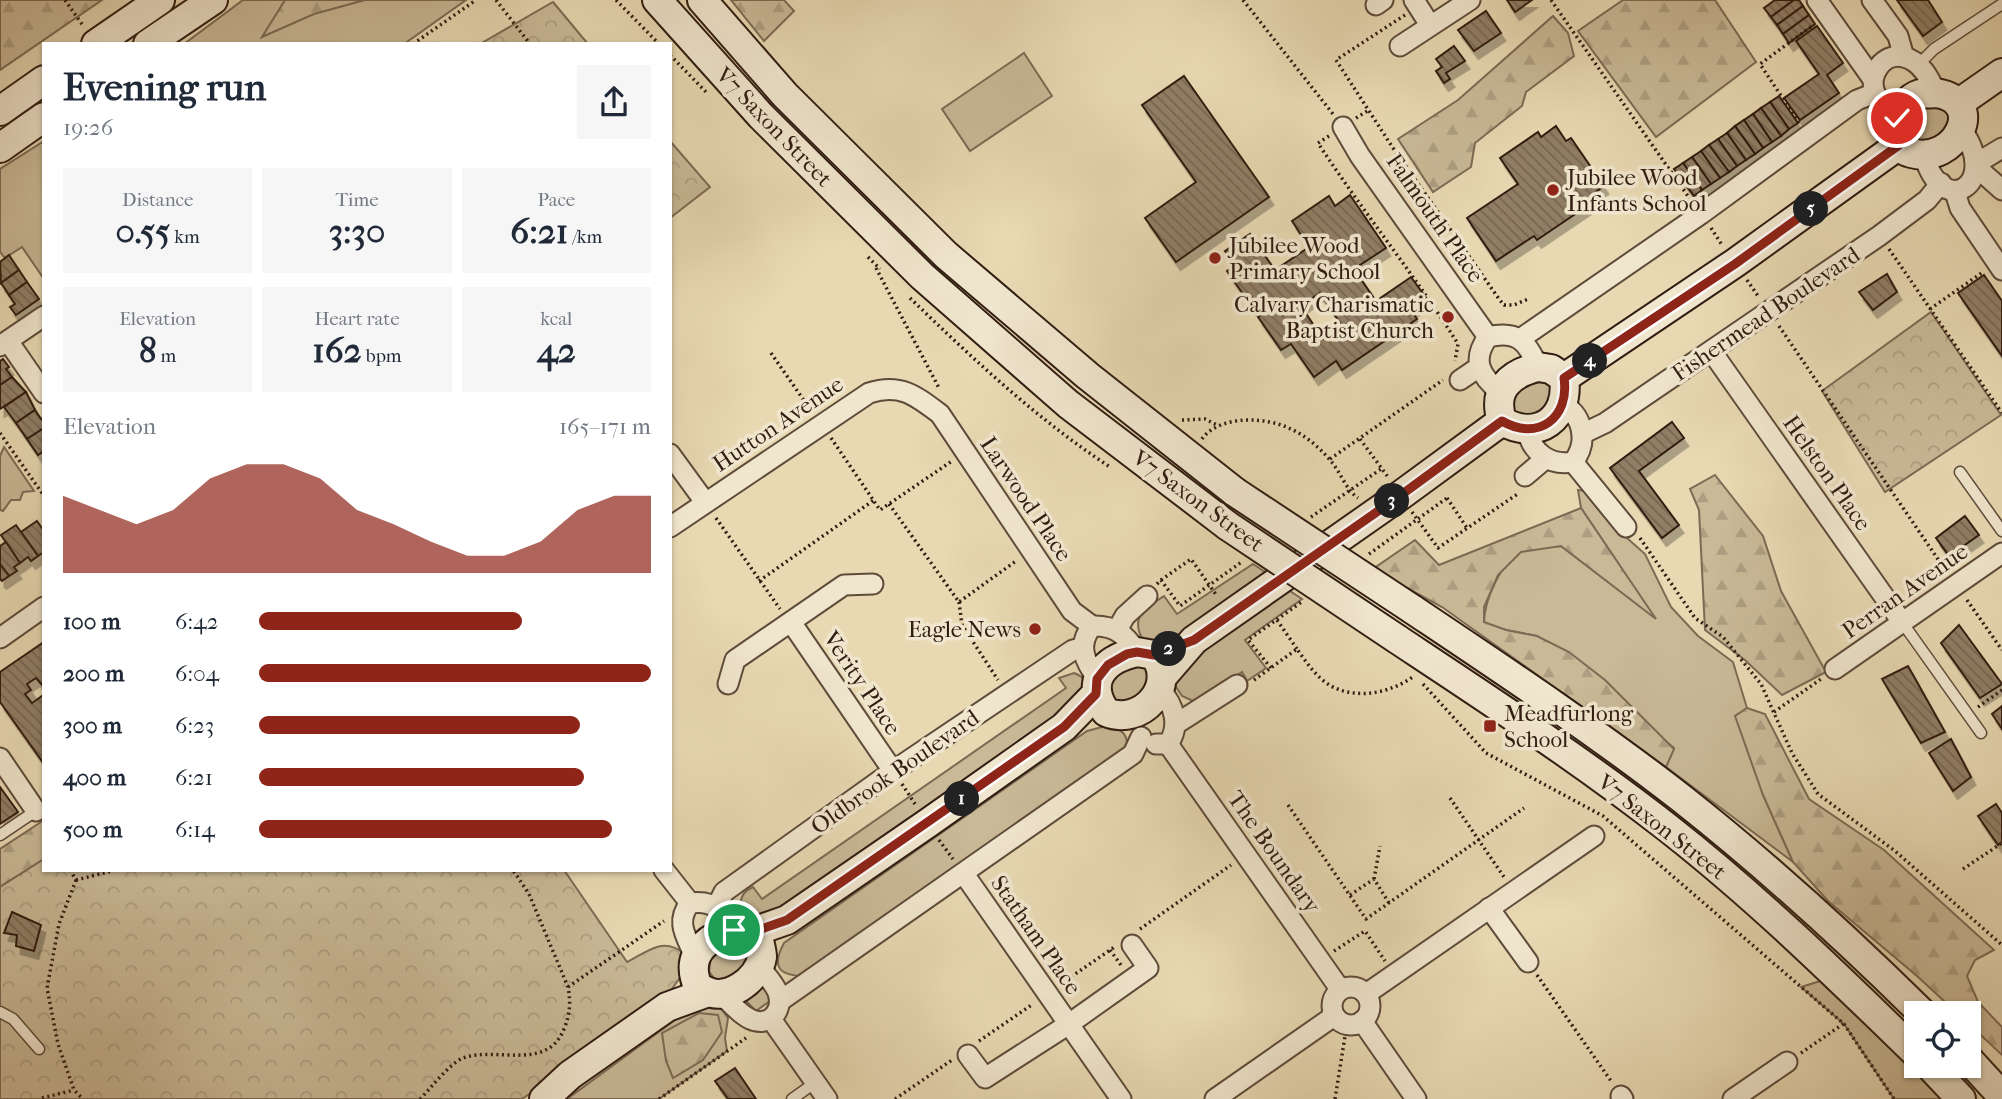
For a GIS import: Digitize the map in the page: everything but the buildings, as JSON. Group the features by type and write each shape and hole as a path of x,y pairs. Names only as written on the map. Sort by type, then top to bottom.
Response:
{"street":[{"path":"92,38 119,28 160,0"},
{"path":"151,42 213,0"},
{"name":"V7 Saxon Street","path":"657,0 761,117 922,276 1068,404 1228,526 1542,735 1668,828 1827,965 1904,1041"},
{"name":"V7 Saxon Street","path":"702,0 785,95 946,254 1088,376 1235,492 1560,708 1681,798 1767,869 1910,1001"},
{"path":"1400,46 1469,0"},
{"path":"1872,0 1898,36 1911,61 1929,78 1952,108 1971,138 1983,167 2002,190"},
{"path":"1416,3 1430,25"},
{"path":"1822,8 1873,85 1885,108 1897,118"},
{"path":"1520,339 1857,100 1873,85 1878,66 1892,57 1911,61"},
{"path":"1952,108 2002,73"},
{"path":"0,111 42,81"},
{"path":"1952,108 1919,94 1906,103 1897,118 1894,134 1948,188 1999,266"},
{"path":"1564,378 1911,150 1940,152 1953,143 1952,108"},
{"path":"0,148 42,118"},
{"name":"Falmouth Place","path":"1343,127 1360,156 1488,337"},
{"name":"Fishermead Boulevard","path":"1582,434 1605,423 1712,352 1927,200 1948,188 1967,190 1979,183 1983,167 2002,148"},
{"path":"42,317 4,344 42,391"},
{"path":"1501,393 1490,384 1479,367 1478,349 1488,337 1505,333 1520,339 1533,355 1538,367"},
{"name":"Helston Place","path":"1712,352 1902,622"},
{"path":"1456,372 1479,367"},
{"path":"1153,668 1342,537 1411,499 1515,425 1542,427 1556,417 1564,405 1564,378 1551,369 1538,367 1521,371 1508,381 1497,407 1515,425 1545,458 1561,464 1573,462 1583,450 1582,434 1573,411 1564,405"},
{"name":"Hutton Avenue","path":"672,526 869,393 885,388 899,390 921,399"},
{"name":"Larwood Place","path":"921,399 940,414 1072,611 1092,626"},
{"path":"672,457 705,502"},
{"path":"1527,481 1545,458"},
{"path":"1573,462 1626,527"},
{"name":"Perran Avenue","path":"1835,669 2002,553"},
{"name":"Verity Place","path":"728,684 735,660 844,585 873,584"},
{"path":"1117,630 1125,616 1147,596"},
{"path":"0,638 42,608"},
{"name":"Verity Place","path":"791,622 893,771"},
{"path":"780,1001 1133,754 1113,708 1089,668 1083,647 1084,636 1092,626 1107,625 1117,630 1153,668 1169,699 1176,724 1174,735 1168,744 1151,744 1113,708 1108,665 1118,658 1153,668"},
{"name":"Oldbrook Boulevard","path":"716,908 724,892 893,771 1073,650 1083,647"},
{"path":"704,978 701,947 712,937 751,946 1064,727 1113,708 1139,713 1151,701 1153,668"},
{"path":"1176,724 1237,685"},
{"name":"The Boundary","path":"1168,744 1340,989"},
{"path":"0,758 40,808"},
{"path":"1366,994 1594,836"},
{"path":"666,872 690,902"},
{"name":"Statham Place","path":"964,874 1121,1099"},
{"path":"690,902 708,902 723,913 751,946 777,990 780,1001 775,1026"},
{"path":"690,902 682,913 682,927 704,978 749,1019 775,1026 822,1091"},
{"path":"1489,908 1528,962"},
{"name":"Statham Place","path":"968,1055 985,1078 1069,1024 1148,968 1130,939"},
{"path":"704,978 737,989 743,985 749,980 751,946"},
{"path":"544,1099 570,1075 704,978"},
{"path":"1215,1099 1348,1021 1369,1012 1370,1005 1366,994 1356,987 1340,989 1332,999 1332,1011 1348,1021 1416,1099"},
{"path":"1733,1099 1787,1062"},
{"path":"1981,1073 2002,1096"},
{"path":"1941,1078 1961,1099"}],"lane":[{"path":"1911,61 2002,4"},
{"path":"1960,472 2002,531"},
{"path":"1902,622 1981,733"},
{"path":"0,835 40,808"},
{"path":"0,1012 13,1019 39,1049"},
{"path":"792,1099 822,1091"}],"path":[{"path":"65,0 92,38"},
{"path":"416,42 476,0"},
{"path":"496,0 528,42"},
{"path":"616,0 657,42"},
{"path":"1243,0 1343,127"},
{"path":"1416,3 1336,60 1499,299 1504,305 1514,305 1528,299"},
{"path":"1808,136 1760,64 1822,8"},
{"path":"1330,459 1456,372 1458,344 1318,143 1368,110"},
{"path":"1879,236 2002,413"},
{"path":"874,263 939,389 940,414"},
{"path":"1930,309 1999,266"},
{"path":"771,353 880,510 965,452"},
{"path":"1200,441 1207,432 1241,420 1279,422 1295,430 1330,459 1356,499 1367,492"},
{"path":"0,433 42,493"},
{"path":"1360,439 1381,469 1411,499 1410,511 1438,548 1527,481"},
{"path":"1351,491 1381,469"},
{"path":"1441,489 1467,528"},
{"path":"1363,559 1447,498"},
{"path":"759,581 874,500"},
{"path":"705,502 759,581 791,622"},
{"path":"889,504 959,602 962,625 1007,695"},
{"path":"1626,527 1637,534 1695,618 1723,637 1761,684 1792,753 1818,794 1895,850 2002,945"},
{"path":"959,602 1031,551"},
{"path":"1147,596 1161,580 1191,559 1209,585"},
{"path":"1161,580 1180,606 1243,561"},
{"path":"1271,668 1248,640 1302,602"},
{"path":"1277,620 1308,665 1329,685 1351,693 1382,692 1399,687 1414,676"},
{"path":"1237,685 1240,690 1297,649"},
{"path":"1774,712 1835,669"},
{"path":"1409,670 1486,753 1604,816 1844,1024 1894,1099"},
{"path":"1968,715 2002,690"},
{"path":"1450,798 1514,891"},
{"path":"1288,805 1366,919 1364,931 1394,974"},
{"path":"1366,919 1524,808"},
{"path":"1963,869 2002,843"},
{"path":"1380,846 1374,879 1389,903"},
{"path":"1048,993 1130,939 1247,854"},
{"path":"71,872 76,880"},
{"path":"76,880 108,872"},
{"path":"420,1099 459,1060 475,1055 527,1056 550,1049 561,1037 568,1021 571,1003 568,987 529,894 514,872"},
{"path":"1350,895 1374,879"},
{"path":"76,880 59,924 47,988 58,1044 74,1090 83,1099"},
{"path":"568,987 690,902"},
{"path":"1319,961 1364,931"},
{"path":"1528,962 1622,1097"},
{"path":"1335,1099 1348,1021"},
{"path":"1787,1062 1844,1024"},
{"path":"659,1099 749,1036 775,1026"},
{"path":"42,1098 74,1090"}],"green space":[{"path":"0,0 102,0 0,70"},
{"path":"243,0 466,0 407,42 187,42"},
{"path":"285,0 365,0 314,14 262,37"},
{"path":"731,0 784,0 794,11 764,41"},
{"path":"1623,0 1715,0 1756,62 1656,137 1578,31"},
{"path":"553,2 586,42 483,42"},
{"path":"1553,16 1568,33 1574,56 1526,92 1522,106 1475,143 1471,167 1433,192 1398,139 1458,100"},
{"path":"1024,53 1052,96 970,151 942,109"},
{"path":"1929,102 1947,112 1949,121 1947,128 1935,142 1919,140 1909,129 1909,115"},
{"path":"42,142 42,276 22,247 5,258 0,252 0,169"},
{"path":"672,143 710,187 672,216"},
{"path":"1931,312 2001,415 1885,492 1822,391"},
{"path":"1518,381 1547,381 1554,395 1539,419 1515,412 1511,405"},
{"path":"4,447 34,491 23,492 20,500 11,500 3,511 0,510 0,456"},
{"path":"1715,475 1763,536 1781,591 1826,672 1782,695 1745,660 1705,630 1699,510 1690,489"},
{"path":"1578,490 1591,492 1617,529 1645,554 1671,607 1698,636 1733,662 1747,708 1736,716 1763,795 1793,862 1666,767 1674,748 1537,636 1484,623 1490,593 1501,572 1514,556 1526,550 1561,546 1654,617 1581,508"},
{"path":"1581,508 1656,619 1561,546 1521,552 1498,575 1484,607 1484,622 1506,630 1537,636 1569,652 1605,680 1674,749 1666,767 1442,607 1373,569 1415,540 1439,565"},
{"path":"1253,564 1271,576 1175,641 1163,646 1145,644 1138,628 1138,621 1144,610 1164,596 1177,614"},
{"path":"1287,589 1302,599 1245,640 1266,668 1247,681 1242,672 1201,700 1193,701 1182,696 1176,687 1176,678 1188,659"},
{"path":"1148,664 1153,688 1117,707 1105,689 1118,669"},
{"path":"1074,673 1086,681 1088,696 782,914 750,920 743,912 741,902 748,890 753,887 762,899 1066,688 1059,678"},
{"path":"1747,708 1765,714 1809,799 1884,850 1994,950 1975,960 1967,976 1978,1001 1944,1001 1828,901 1793,862 1763,795 1735,716"},
{"path":"1106,726 1122,732 1127,747 805,976 789,974 780,968 778,958 784,943 1087,731"},
{"path":"42,821 42,860 0,887 0,849"},
{"path":"42,860 42,872 565,872 627,962 656,947 670,946 685,954 687,968 663,1001 522,1099 0,1099 0,887"},
{"path":"747,934 759,962 718,983 709,972 711,954"},
{"path":"1837,976 1904,1042 1904,1078 1940,1078 1961,1099 1894,1099 1844,1024 1801,987"},
{"path":"767,981 774,998 756,1011 743,998"},
{"path":"707,1004 720,1007 728,1018 725,1038 727,1051 659,1099 567,1099 686,1012"},
{"path":"1981,1005 2002,1027 2002,1055 1981,1035"},
{"path":"699,1013 718,1015 722,1032 703,1060 673,1078 666,1061 662,1033"}],"place":[{"name":"Jubilee Wood Infants School","path":"1553,190"},
{"name":"Jubilee Wood Primary School","path":"1215,258"},
{"name":"Calvary Charismatic Baptist Church","path":"1448,317"},
{"name":"Eagle News","path":"1035,629"},
{"name":"Meadfurlong School","path":"1490,726"}],"route":[{"path":"734,930 750,933 787,920 1064,727 1096,694 1097,679 1108,665 1118,658 1137,652 1154,655 1194,640 1502,421 1516,429 1542,427 1556,417 1564,405 1564,378 1735,264 1899,145 1894,134 1897,118"}]}
